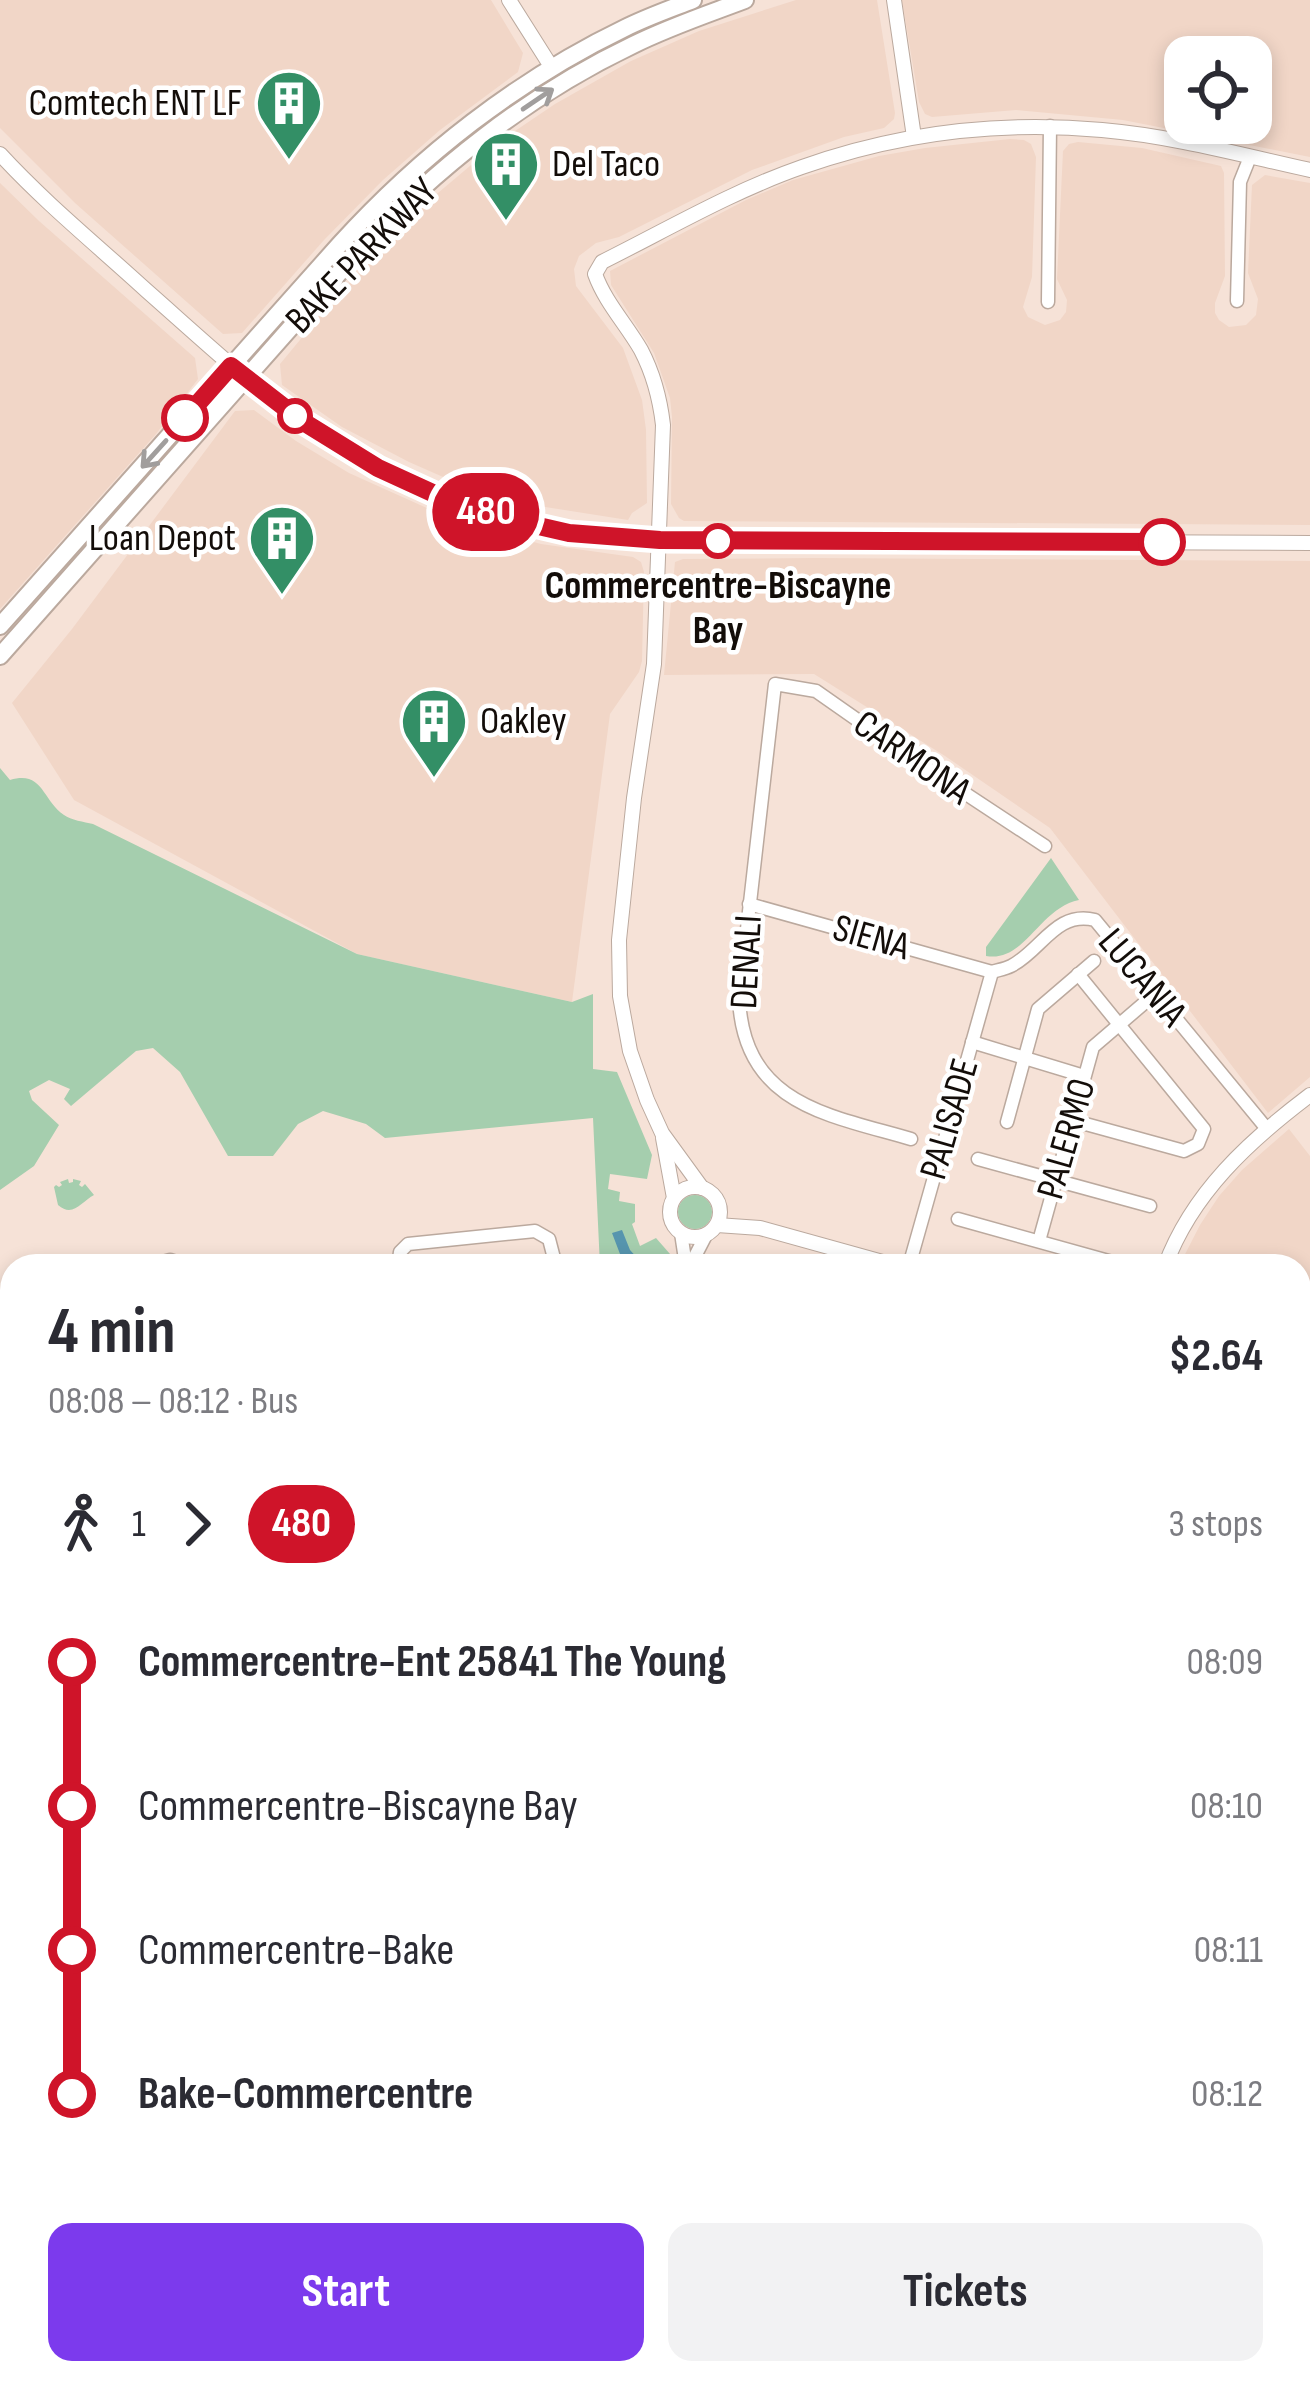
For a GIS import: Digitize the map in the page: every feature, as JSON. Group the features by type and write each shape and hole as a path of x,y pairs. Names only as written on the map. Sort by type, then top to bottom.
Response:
{"main road":[{"name":"BAKE PARKWAY","path":"0,626 391,191 459,132 552,68 626,27 693,0"},
{"name":"BAKE PARKWAY","path":"0,656 370,239 471,146 562,84 634,44 745,0"}],"street":[{"path":"508,0 552,68"},
{"path":"894,0 914,137"},
{"path":"1048,302 1050,126"},
{"path":"760,1228 711,1230 691,1237 672,1222 674,1198 662,1133 631,1051 620,996 634,798 654,664 662,425 656,387 642,352 595,274 602,262 746,189 840,154 953,131 1050,126 1142,135 1310,170"},
{"path":"0,154 231,366 302,421 378,468 450,501 508,519 569,533 660,540 1310,543"},
{"path":"1237,301 1240,182 1250,157"},
{"name":"CARMONA","path":"775,685 816,691 1045,846"},
{"name":"DENALI","path":"775,685 739,999 748,1043 760,1067 802,1105 910,1139"},
{"name":"SIENA","path":"749,904 992,972"},
{"name":"LUCANIA","path":"992,972 1013,965 1067,919 1094,920 1267,1129"},
{"path":"1007,1122 1038,1009 1094,961"},
{"name":"PALISADE","path":"912,1254 992,972"},
{"path":"1071,1120 1184,1150 1192,1149 1204,1129 1078,974"},
{"name":"PALERMO","path":"1039,1241 1093,1047 1156,993"},
{"path":"972,1042 1084,1076"},
{"path":"1171,1254 1211,1185 1243,1150 1310,1095"},
{"path":"662,1133 719,1203 760,1228 854,1254"},
{"path":"978,1159 1150,1206"},
{"path":"674,1198 687,1188 703,1188"},
{"path":"696,1254 720,1218 719,1203"},
{"path":"958,1219 1084,1254"},
{"path":"400,1254 409,1244 535,1231 549,1240 553,1254"},
{"path":"681,1232 686,1254"}],"shaded area":[{"path":"0,0 491,0 523,53 518,72 383,180 242,333 223,334 75,203 0,128"},
{"path":"796,0 877,0 894,119 884,128 752,170 619,237 596,243 579,256 574,269 576,286 623,348 642,400 647,503 628,520 539,506 450,480 342,427 282,385 280,364 329,305 419,209 496,144 631,61 699,31"},
{"path":"902,0 1310,0 1310,157 1244,144 1272,144 1272,36 1164,36 1164,128 1016,110 925,114"},
{"path":"1010,139 1031,144 1036,157 1032,277 1023,307 1028,317 1045,325 1060,320 1066,312 1067,300 1057,279 1063,151 1069,144 1142,148 1221,166 1225,276 1215,313 1229,327 1246,325 1256,315 1258,299 1248,273 1252,185 1265,175 1310,183 1310,525 679,518 671,504 670,398 654,353 611,285 610,271 793,180 879,156"},
{"path":"0,183 195,358 198,379 156,434 0,609"},
{"path":"254,410 349,473 458,522 541,544 641,562 642,661 610,714 572,1002 357,954 74,800 12,703 235,411"},
{"path":"814,558 1310,561 1310,1077 1268,1113 1050,828 814,674 664,675 675,562"},
{"path":"1289,1129 1310,1156 1310,1254 1185,1254 1219,1196"}],"green space":[{"path":"0,768 10,780 36,783 67,817 93,824 357,954 572,1002 593,994 593,1069 617,1072 652,1155 647,1179 610,1174 608,1189 620,1192 619,1201 635,1204 632,1224 640,1246 656,1238 670,1254 599,1254 593,1118 385,1138 366,1124 323,1111 298,1124 273,1156 228,1156 180,1072 153,1048 136,1051 71,1106 64,1099 70,1089 49,1080 29,1091 32,1100 59,1125 34,1166 0,1190"},
{"path":"1051,858 1079,900 1053,913 1011,951 986,956 986,947"},
{"path":"68,1179 69,1183 81,1181 79,1185 85,1184 94,1195 68,1210 58,1205 54,1187"},
{"path":"695,1195 707,1200 712,1212 707,1224 695,1229 683,1224 678,1212 683,1200"}],"water":[{"path":"622,1230 634,1254 620,1254 612,1233"}],"bus line":[{"name":"480","path":"185,418 231,366 302,421 378,468 450,501 569,533 660,540 1162,542"}],"place":[{"name":"Comtech ENT LF","path":"289,162"},
{"name":"Del Taco","path":"506,223"},
{"name":"Commercentre-Biscayne Bay","path":"718,541"},
{"name":"Loan Depot","path":"282,597"},
{"name":"Oakley","path":"434,780"}]}
